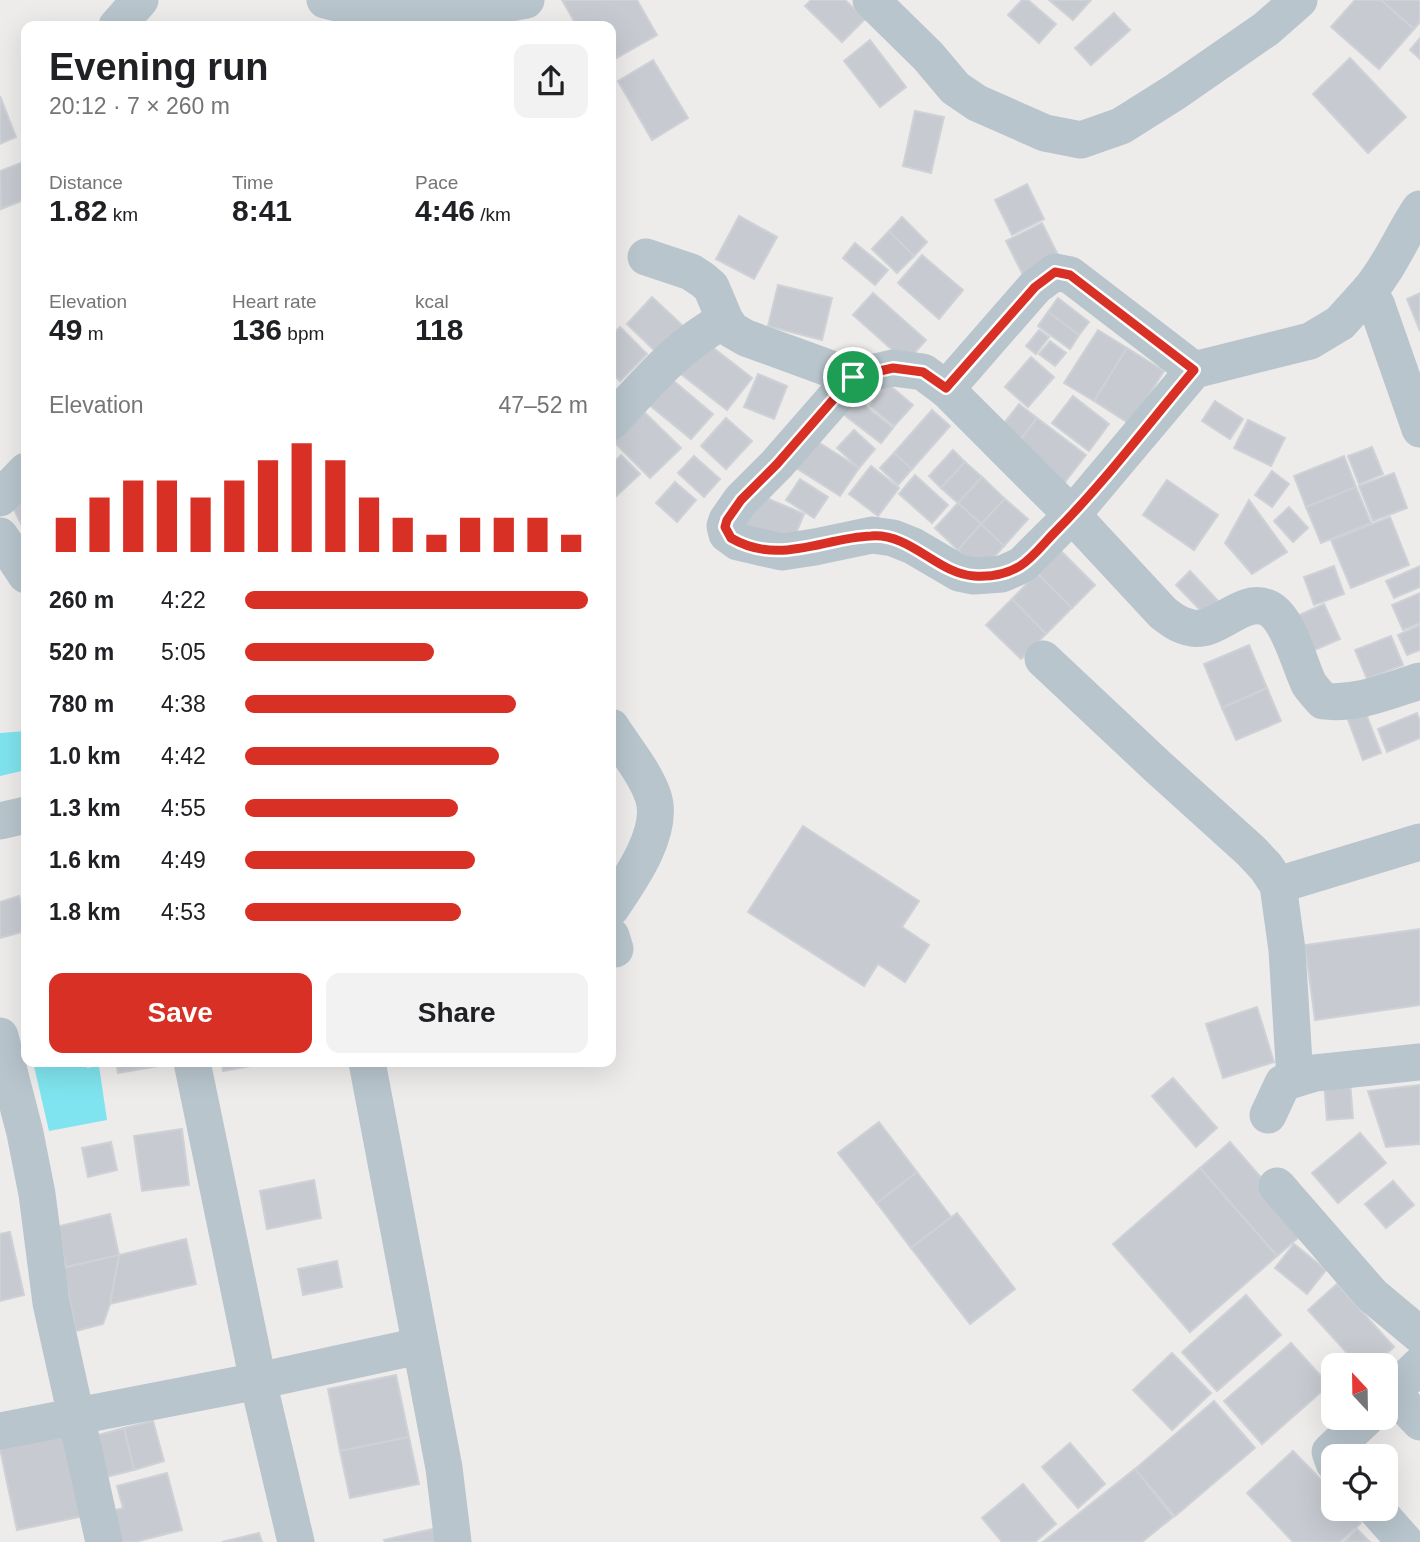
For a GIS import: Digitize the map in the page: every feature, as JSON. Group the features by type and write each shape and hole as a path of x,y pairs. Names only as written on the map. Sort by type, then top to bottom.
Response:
{"street":[{"path":"121,21 140,0"},
{"path":"325,0 398,18 434,19 526,0"},
{"path":"871,0 928,56 955,88 977,103 1045,133 1081,140 1121,126 1175,92 1266,29 1299,0"},
{"path":"853,377 777,464 741,500 725,527 731,538 782,552 872,535 893,538 913,546 959,573 1002,574 1022,565 1072,515 1194,370 1310,341 1340,323 1386,270 1413,219"},
{"path":"646,257 691,272 704,280 711,288 725,320 733,330 746,338 853,377 882,370 923,372 946,388 1072,515 1163,613 1180,625 1195,629 1214,624 1255,606 1268,608 1281,618 1311,687 1323,701 1358,701 1420,681"},
{"path":"946,388 1035,287 1055,272 1070,275 1194,370"},
{"path":"1369,291 1377,306 1420,429"},
{"path":"616,417 678,351 725,320"},
{"path":"0,498 21,476"},
{"path":"0,536 21,568"},
{"path":"1044,659 1251,851 1278,885 1287,950 1294,1079"},
{"path":"616,734 640,770 653,795 656,810 650,839 616,900"},
{"path":"0,821 21,815"},
{"path":"1278,885 1420,842"},
{"path":"0,1036 25,1133 51,1303 104,1542"},
{"path":"1268,1115 1283,1083 1294,1079 1315,1073 1420,1062"},
{"path":"193,1067 258,1381 296,1542"},
{"path":"368,1067 444,1468 453,1542"},
{"path":"1277,1186 1372,1295 1420,1335"},
{"path":"0,1431 258,1381 419,1346"},
{"path":"1398,1387 1420,1366"},
{"path":"1398,1403 1420,1422"},
{"path":"1338,1444 1353,1430"},
{"path":"1386,1521 1405,1542"}],"water":[{"path":"21,731 21,771 0,776 0,733"},
{"path":"34,1067 99,1067 107,1120 49,1131"}],"building":[{"path":"562,0 637,0 657,35 616,58 616,21 574,21"},
{"path":"811,0 845,0 865,19 842,42 805,6"},
{"path":"1022,0 1028,0 1056,24 1039,43 1008,15"},
{"path":"1049,0 1091,0 1073,20"},
{"path":"1355,0 1381,0 1414,29 1379,69 1331,27"},
{"path":"1381,0 1420,0 1420,22 1414,29"},
{"path":"1114,13 1130,30 1091,65 1075,48"},
{"path":"1420,38 1420,59 1410,50"},
{"path":"870,40 906,87 880,107 844,61"},
{"path":"1350,58 1406,117 1368,153 1313,94"},
{"path":"653,60 688,118 652,140 618,81"},
{"path":"0,96 16,137 0,144"},
{"path":"915,111 944,117 931,173 903,166"},
{"path":"21,163 21,201 1,209 0,171"},
{"path":"1027,184 1044,219 1012,235 995,200"},
{"path":"739,216 777,237 754,279 716,259"},
{"path":"902,217 927,242 914,256 889,231"},
{"path":"1042,223 1060,259 1024,277 1006,241"},
{"path":"889,231 914,256 897,273 872,249"},
{"path":"855,243 888,270 875,285 843,258"},
{"path":"922,255 963,290 939,319 898,283"},
{"path":"778,285 832,298 822,340 768,326"},
{"path":"873,293 926,340 906,362 853,315"},
{"path":"1420,293 1420,331 1407,299"},
{"path":"652,297 683,326 657,353 627,324"},
{"path":"1058,298 1089,322 1079,335 1048,312"},
{"path":"1048,312 1079,335 1070,349 1038,326"},
{"path":"620,327 647,354 620,381 616,377 616,331"},
{"path":"1039,330 1049,337 1036,354 1026,346"},
{"path":"1098,330 1127,348 1094,401 1064,383"},
{"path":"702,339 752,378 727,410 677,371"},
{"path":"1050,341 1066,353 1055,366 1039,354"},
{"path":"1127,348 1164,371 1130,424 1094,401"},
{"path":"1031,357 1054,377 1028,407 1005,387"},
{"path":"758,374 787,386 774,419 744,407"},
{"path":"669,377 713,414 691,439 647,403"},
{"path":"888,384 913,405 894,426 870,406"},
{"path":"852,395 893,428 881,443 839,411"},
{"path":"1073,396 1109,424 1089,451 1052,423"},
{"path":"1215,401 1243,419 1230,439 1202,421"},
{"path":"1019,404 1037,418 1013,450 994,436"},
{"path":"639,407 681,448 650,478 616,444 616,433"},
{"path":"932,410 950,426 912,469 894,453"},
{"path":"726,418 752,441 726,469 701,446"},
{"path":"1037,418 1086,455 1061,487 1013,450"},
{"path":"1248,420 1285,438 1271,466 1234,448"},
{"path":"854,430 875,449 859,468 837,448"},
{"path":"815,440 859,468 840,496 796,468"},
{"path":"1372,447 1383,474 1359,484 1348,456"},
{"path":"953,450 965,462 941,488 929,476"},
{"path":"894,453 912,469 898,485 880,468"},
{"path":"621,455 640,474 616,496 616,460"},
{"path":"694,456 720,479 704,497 678,473"},
{"path":"1344,456 1356,487 1306,507 1294,476"},
{"path":"965,462 982,477 958,503 941,488"},
{"path":"871,466 899,488 878,516 849,494"},
{"path":"1272,471 1289,484 1272,507 1255,495"},
{"path":"1394,473 1407,508 1373,521 1359,486"},
{"path":"915,475 948,505 932,523 899,494"},
{"path":"982,477 1005,499 981,524 958,503"},
{"path":"800,479 828,497 814,518 786,500"},
{"path":"1167,480 1218,515 1194,550 1143,515"},
{"path":"675,482 696,500 677,522 656,503"},
{"path":"21,486 21,524 6,493"},
{"path":"1356,487 1371,523 1321,543 1306,507"},
{"path":"755,493 804,514 791,545 741,525"},
{"path":"1005,499 1028,519 1004,546 981,524"},
{"path":"1249,500 1287,552 1252,574 1225,543"},
{"path":"958,503 981,524 958,550 935,528"},
{"path":"1289,507 1308,528 1293,542 1274,521"},
{"path":"1390,517 1409,565 1351,588 1331,540"},
{"path":"981,524 1004,546 981,571 958,550"},
{"path":"1060,550 1095,585 1072,608 1037,573"},
{"path":"1334,566 1344,594 1314,605 1304,577"},
{"path":"1420,566 1420,587 1394,598 1386,581"},
{"path":"1190,571 1221,604 1207,617 1176,585"},
{"path":"1037,573 1072,608 1046,634 1012,599"},
{"path":"1420,593 1420,623 1403,630 1392,605"},
{"path":"1012,599 1046,634 1021,659 986,625"},
{"path":"1324,604 1340,639 1303,655 1288,620"},
{"path":"1420,625 1420,650 1407,655 1398,635"},
{"path":"1391,636 1403,665 1367,679 1355,650"},
{"path":"1249,645 1267,688 1222,708 1204,664"},
{"path":"1267,688 1281,721 1236,740 1222,708"},
{"path":"1365,711 1381,753 1363,760 1347,717"},
{"path":"1417,713 1420,738 1387,752 1378,729"},
{"path":"803,826 919,901 902,927 929,945 905,982 878,964 864,986 748,912"},
{"path":"19,896 21,932 0,938 0,902"},
{"path":"1420,929 1420,1005 1315,1020 1305,945"},
{"path":"1257,1007 1274,1062 1223,1078 1206,1024"},
{"path":"117,1067 153,1067 118,1073"},
{"path":"223,1067 245,1067 223,1071"},
{"path":"1173,1078 1217,1128 1196,1147 1152,1096"},
{"path":"1350,1081 1353,1118 1327,1120 1324,1083"},
{"path":"1420,1085 1420,1144 1386,1147 1368,1091"},
{"path":"879,1122 917,1172 877,1203 838,1153"},
{"path":"182,1129 189,1185 142,1191 134,1136"},
{"path":"1360,1133 1386,1163 1338,1203 1312,1173"},
{"path":"111,1142 117,1170 88,1177 82,1148"},
{"path":"1230,1142 1307,1230 1277,1256 1200,1168"},
{"path":"1200,1168 1277,1256 1190,1332 1113,1244"},
{"path":"917,1172 951,1217 911,1248 877,1203"},
{"path":"314,1180 321,1218 267,1229 260,1191"},
{"path":"1393,1181 1414,1205 1386,1228 1365,1204"},
{"path":"957,1213 1015,1289 970,1324 911,1248"},
{"path":"110,1214 119,1255 66,1267 56,1227"},
{"path":"10,1232 24,1295 0,1301 0,1234"},
{"path":"186,1239 196,1284 110,1304 119,1255"},
{"path":"1294,1244 1326,1270 1307,1294 1275,1268"},
{"path":"119,1255 110,1304 103,1324 76,1331 63,1268"},
{"path":"337,1261 342,1287 303,1295 298,1269"},
{"path":"1337,1284 1394,1347 1387,1353 1347,1353 1308,1310"},
{"path":"1246,1295 1281,1335 1217,1391 1182,1352"},
{"path":"1291,1343 1321,1376 1321,1392 1262,1444 1224,1401"},
{"path":"1172,1353 1211,1393 1172,1430 1133,1390"},
{"path":"396,1375 409,1437 340,1451 328,1389"},
{"path":"1214,1401 1255,1448 1175,1516 1135,1469"},
{"path":"153,1421 164,1461 134,1470 124,1428"},
{"path":"124,1428 134,1470 102,1478 91,1437"},
{"path":"67,1434 84,1516 17,1530 0,1449"},
{"path":"409,1437 419,1484 350,1498 340,1451"},
{"path":"1070,1443 1105,1484 1078,1508 1042,1467"},
{"path":"1293,1451 1321,1480 1321,1521 1361,1523 1340,1542 1293,1542 1247,1493"},
{"path":"1135,1469 1173,1517 1142,1542 1043,1542"},
{"path":"167,1473 182,1530 135,1542 120,1542 112,1511 123,1508 117,1486"},
{"path":"1023,1484 1056,1524 1035,1542 1002,1542 982,1518"},
{"path":"437,1528 440,1542 384,1540"},
{"path":"1357,1529 1370,1542 1344,1542"},
{"path":"259,1533 262,1542 222,1542"}],"route":[{"path":"1055,272 1070,275 1194,370 1072,515 1022,565 1002,574 974,576 959,573 941,565 913,546 893,538 872,535 782,552 731,538 725,527 741,500 777,464 853,377 893,368 923,372 946,388 1035,287 1055,272"}]}
